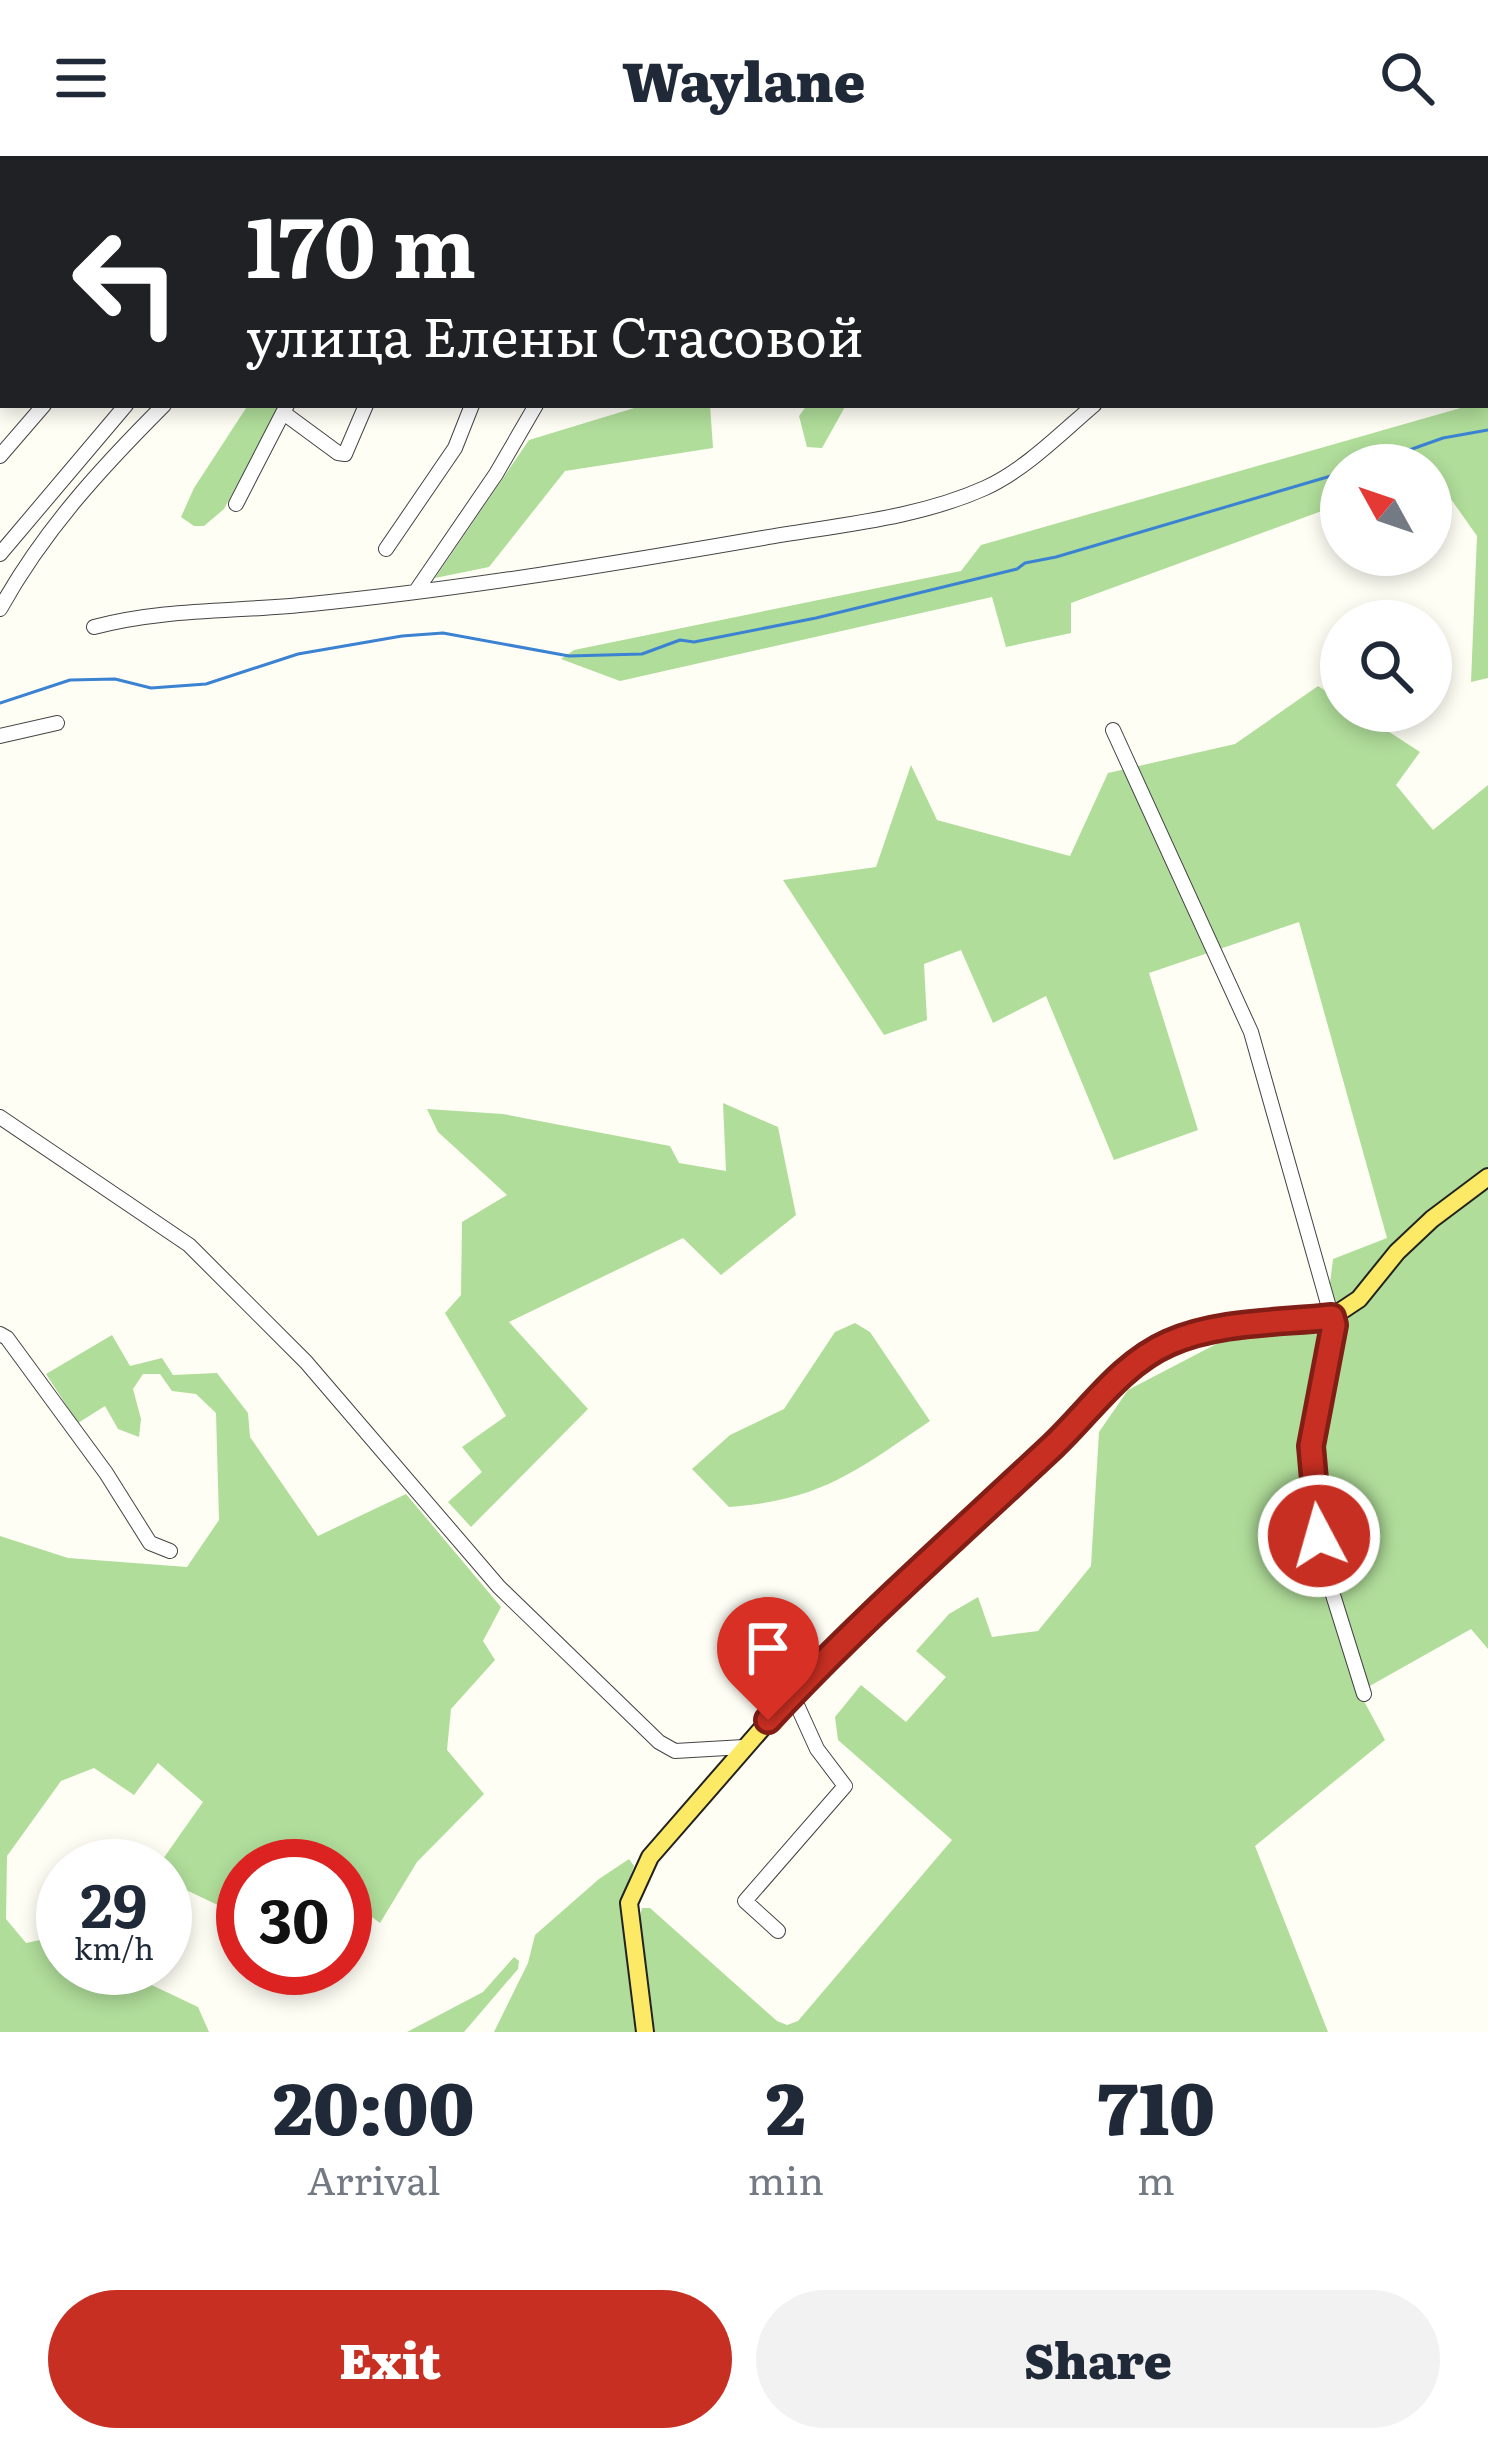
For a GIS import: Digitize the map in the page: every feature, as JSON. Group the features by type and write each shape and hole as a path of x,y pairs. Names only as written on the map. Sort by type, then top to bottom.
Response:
{"main road":[{"path":"644,2032 629,1903 650,1857 792,1694 1056,1443 1124,1372 1154,1350 1192,1334 1332,1317 1359,1299 1397,1252 1432,1220 1488,1177"}],"street":[{"path":"0,456 41,408"},
{"path":"0,554 123,408"},
{"path":"0,609 36,548 86,486 161,408"},
{"path":"236,504 286,410 345,454 365,408"},
{"path":"386,549 455,448 471,408"},
{"path":"416,591 496,474 534,408"},
{"path":"94,627 141,614 308,604 416,591 924,510 1017,470 1090,408"},
{"path":"0,736 58,723"},
{"path":"1113,730 1251,1032 1332,1317 1311,1446 1314,1491 1323,1563 1364,1694"},
{"path":"0,1117 189,1245 306,1362 499,1587 658,1742 675,1751 744,1747"},
{"path":"0,1334 106,1473 150,1543 170,1550"},
{"path":"778,1931 745,1901 845,1786 817,1749 792,1694"}],"green space":[{"path":"246,408 278,408 224,509 204,526 194,526 181,517 194,488"},
{"path":"634,408 710,408 713,448 565,471 489,567 435,578 529,440"},
{"path":"805,408 844,408 822,448 807,447 799,416"},
{"path":"1460,408 1488,408 1488,678 1471,682 1477,536 1452,501 1452,444 1334,444"},
{"path":"1320,448 1320,512 1071,603 1071,633 1006,647 992,597 620,681 561,659 574,650 961,571 981,545"},
{"path":"1318,686 1320,732 1389,732 1420,752 1396,785 1433,830 1488,785 1488,1649 1471,1629 1359,1692 1385,1740 1255,1846 1328,2032 655,2032 642,1908 650,1908 777,2021 787,2025 798,2021 952,1840 838,1740 835,1717 861,1685 906,1722 946,1677 916,1651 949,1614 978,1597 992,1637 1038,1631 1091,1566 1099,1432 1128,1390 1224,1340 1324,1332 1333,1259 1387,1238 1299,922 1149,973 1198,1130 1114,1160 1046,996 993,1023 961,950 924,964 927,1020 884,1035 783,880 876,867 911,765 937,820 1070,856 1108,773 1235,744"},
{"path":"723,1103 778,1127 796,1215 721,1275 683,1238 509,1322 588,1409 471,1527 448,1502 482,1472 462,1447 506,1416 445,1313 461,1295 462,1222 507,1195 438,1132 427,1109 503,1114 670,1146 679,1163 726,1171"},
{"path":"855,1323 870,1332 930,1421 814,1490 729,1507 692,1469 730,1435 784,1409 835,1332"},
{"path":"112,1335 130,1366 162,1358 173,1375 217,1373 248,1413 250,1437 318,1536 406,1494 501,1607 483,1641 495,1660 451,1709 447,1750 484,1794 417,1862 380,1923 372,1917 372,1839 216,1839 216,1904 192,1893 192,1839 177,1839 203,1802 158,1763 134,1795 94,1768 61,1781 7,1856 6,1919 26,1943 36,1941 36,1995 173,1995 198,2007 209,2032 0,2032 0,1536 68,1558 187,1567 219,1520 216,1413 196,1394 172,1391 160,1374 143,1374 133,1389 141,1419 139,1437 118,1429 105,1406 78,1423 46,1374"},
{"path":"629,1859 634,1866 620,1904 635,2032 494,2032 528,1963 535,1935"},
{"path":"514,1957 518,1969 464,2032 407,2032 483,1992"}],"waterway":[{"path":"1426,444 1488,430"},
{"path":"0,703 70,680 115,679 151,688 206,684 298,654 402,636 443,633 569,656 642,654 680,640 694,642 816,618 1017,569 1320,479"}],"route":[{"path":"768,1720 1124,1372 1154,1350 1192,1334 1332,1317 1311,1446 1319,1536"}]}
